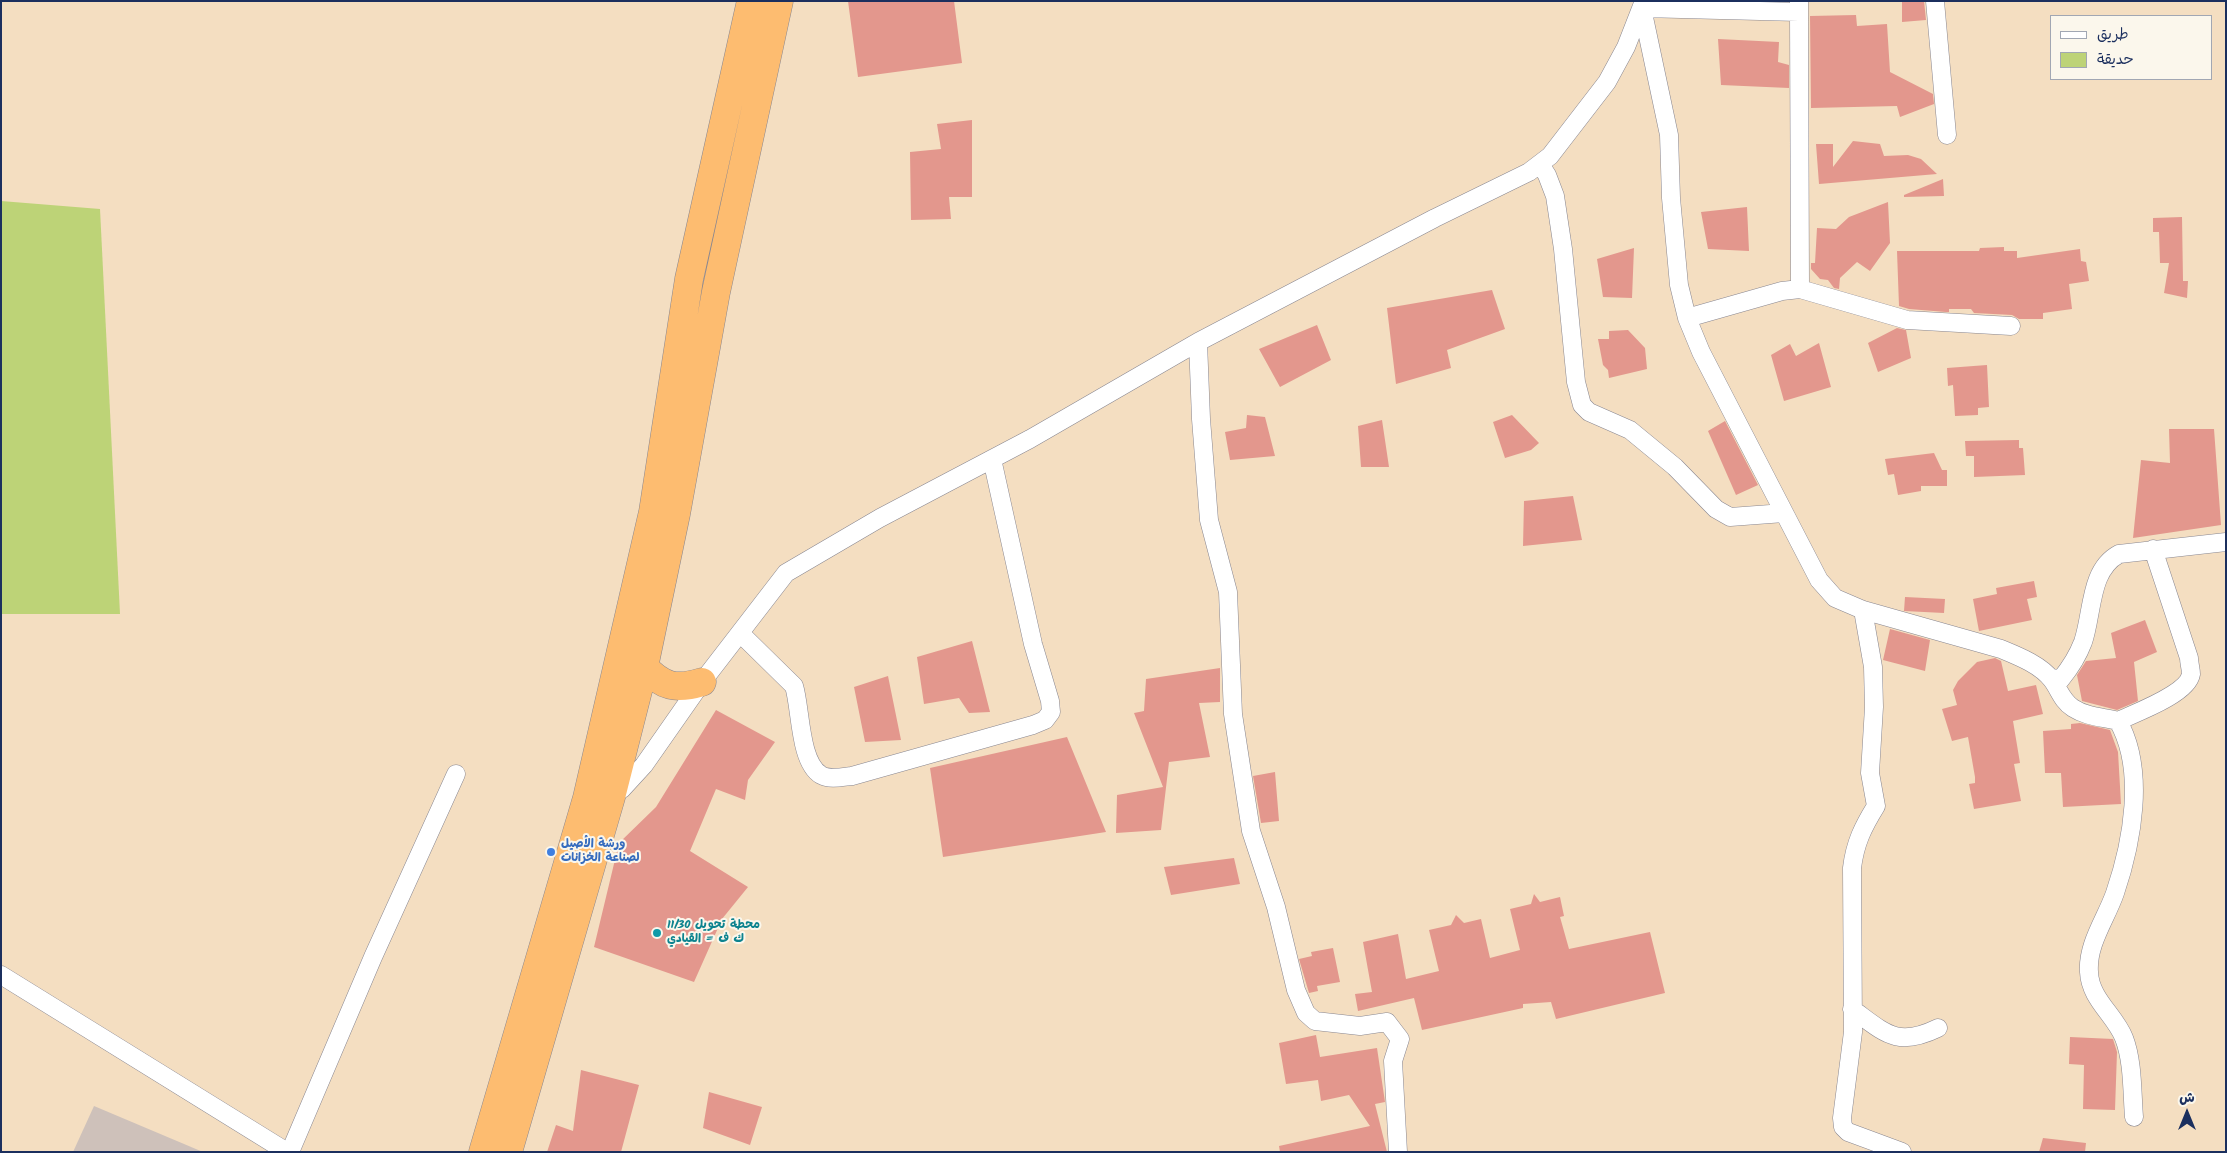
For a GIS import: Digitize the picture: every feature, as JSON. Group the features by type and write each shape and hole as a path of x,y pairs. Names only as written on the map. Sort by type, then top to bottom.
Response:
{"highway":[{"path":"508,1152 599,798 653,512 689,279 751,1"},
{"path":"484,1152 599,798 644,668 676,514 716,292 779,1"},
{"path":"644,668 655,679 670,686 687,687 702,682"}],"street":[{"path":"1935,1 1947,135"},
{"path":"599,798 622,789 644,765 702,682 786,573 872,523 992,460 1198,342 1435,218 1529,172 1550,156 1607,82 1626,47 1642,5"},
{"path":"1642,5 1799,7 1800,290"},
{"path":"1642,5 1670,135 1671,198 1678,276 1687,318 1701,352 1819,580 1836,598 1863,610 2002,649 2022,658 2051,678 2061,696 2071,707 2088,716 2118,721 2170,696 2187,683 2191,673 2188,658 2153,550"},
{"path":"1540,164 1547,175 1555,196 1563,249 1576,382 1582,405 1589,412 1630,430 1676,467 1716,509 1730,516 1784,513"},
{"path":"1687,318 1782,291 1800,290 1907,320 2011,326"},
{"path":"1198,342 1201,419 1209,520 1228,592 1233,714 1251,831 1276,907 1296,990 1306,1013 1315,1021 1360,1026 1387,1022 1400,1039 1393,1061 1398,1152"},
{"path":"740,634 794,686 810,762 820,774 835,778 852,776 1045,720 1051,712 1050,701 1033,644 992,460"},
{"path":"2051,678 2061,679 2070,669 2082,642 2100,572 2108,560 2119,554 2226,542"},
{"path":"1863,610 1873,667 1874,707 1870,773 1876,806 1860,831 1855,847 1852,868 1853,1032 1842,1118 1843,1127 1848,1132 1902,1152"},
{"path":"2118,721 2123,729 2133,772 2132,830 2114,894 2093,943 2089,972 2098,1000 2124,1039 2134,1117"},
{"path":"1,975 288,1152 381,939 456,774"},
{"path":"1852,1009 1872,1024 1898,1037 1922,1036 1938,1028"}],"shaded area":[{"path":"94,1106 203,1152 73,1152"}],"green space":[{"path":"1,201 100,209 120,614 1,614"}],"building":[{"path":"848,1 954,1 962,63 858,77"},
{"path":"1902,1 1924,1 1926,20 1902,22"},
{"path":"1856,15 1857,26 1887,24 1890,72 1933,94 1934,104 1900,117 1897,106 1811,108 1810,16"},
{"path":"1718,39 1779,42 1778,62 1789,65 1789,88 1721,85"},
{"path":"972,120 972,197 949,197 951,219 911,220 910,152 941,149 937,124"},
{"path":"1853,141 1880,144 1884,156 1908,155 1921,159 1937,174 1819,184 1816,144 1833,144 1833,167"},
{"path":"1943,179 1944,196 1904,197 1904,195"},
{"path":"1888,202 1890,243 1870,271 1857,262 1840,278 1839,289 1834,288 1828,280 1820,279 1811,269 1811,263 1815,263 1817,228 1836,229 1849,217"},
{"path":"1747,207 1749,251 1708,249 1701,212"},
{"path":"2182,217 2183,281 2188,281 2187,298 2164,293 2169,263 2160,263 2159,232 2153,232 2153,218"},
{"path":"2004,247 2004,251 2017,251 2017,258 2080,249 2081,261 2086,262 2089,281 2069,284 2072,309 2043,313 2043,319 2019,319 2012,315 1974,313 1971,309 1949,309 1949,312 1946,312 1909,309 1899,306 1897,251 1979,251 1980,248"},
{"path":"1634,248 1632,298 1603,297 1597,259"},
{"path":"1492,290 1505,329 1447,350 1451,368 1396,384 1387,308"},
{"path":"1317,325 1331,360 1280,387 1259,349"},
{"path":"1897,328 1906,330 1911,358 1878,372 1868,343"},
{"path":"1628,330 1645,348 1647,369 1609,378 1608,370 1603,365 1598,339 1609,339 1609,331"},
{"path":"1819,343 1831,387 1784,401 1771,355 1790,344 1796,356"},
{"path":"1987,365 1989,407 1978,408 1978,415 1955,416 1953,385 1948,386 1947,368"},
{"path":"1247,415 1265,417 1275,456 1230,460 1225,432 1246,428"},
{"path":"1512,415 1539,443 1531,450 1505,458 1493,422"},
{"path":"1382,420 1389,467 1361,467 1358,426"},
{"path":"1725,421 1758,485 1736,495 1708,431"},
{"path":"2169,429 2214,429 2221,525 2133,538 2141,460 2170,463"},
{"path":"2019,440 2019,448 2023,448 2025,475 1974,477 1974,456 1966,456 1965,441"},
{"path":"1934,453 1942,470 1947,470 1947,486 1921,486 1921,491 1898,495 1894,474 1888,475 1885,459"},
{"path":"1573,496 1582,540 1523,546 1524,501"},
{"path":"2034,581 2037,597 2027,599 2032,620 1979,631 1973,599 1997,594 1996,588"},
{"path":"1905,597 1945,599 1944,613 1904,611"},
{"path":"2145,620 2157,652 2134,662 2138,701 2117,710 2082,701 2077,675 2086,661 2116,658 2111,633"},
{"path":"1890,629 1930,640 1925,671 1883,660"},
{"path":"972,641 990,712 969,713 959,698 924,704 917,657"},
{"path":"1995,658 2001,661 2008,691 2036,685 2043,714 2013,721 2020,763 2014,764 2021,801 1974,809 1969,784 1975,783 1975,777 1968,737 1952,741 1942,709 1957,705 1953,690 1958,681 1977,662"},
{"path":"1220,668 1220,702 1199,703 1210,757 1169,762 1161,830 1116,833 1117,795 1163,787 1134,713 1144,711 1146,679"},
{"path":"888,676 901,740 865,742 854,687"},
{"path":"716,710 775,742 748,780 745,800 716,789 690,851 748,887 722,919 694,982 594,947 619,843 656,807"},
{"path":"2080,723 2110,730 2118,752 2121,804 2063,807 2061,773 2045,773 2043,731 2071,729 2071,724"},
{"path":"1067,737 1106,832 943,857 930,768"},
{"path":"1275,772 1279,821 1261,823 1253,776"},
{"path":"1234,858 1240,884 1171,895 1164,867"},
{"path":"1534,894 1540,902 1560,897 1564,916 1560,917 1569,949 1650,932 1665,993 1556,1019 1551,1002 1523,1004 1523,1008 1422,1030 1414,998 1358,1011 1355,994 1372,992 1363,942 1398,934 1406,979 1439,971 1429,930 1451,925 1456,915 1464,923 1481,919 1490,958 1520,950 1510,909 1531,904"},
{"path":"1333,948 1340,982 1317,986 1318,991 1309,993 1299,959 1312,956 1311,952"},
{"path":"1316,1035 1320,1057 1377,1048 1385,1102 1375,1104 1387,1152 1280,1152 1279,1146 1370,1126 1349,1095 1321,1101 1318,1080 1286,1084 1279,1043"},
{"path":"2070,1037 2113,1039 2117,1052 2115,1110 2083,1109 2084,1065 2069,1064"},
{"path":"581,1070 639,1085 621,1152 547,1152 556,1125 573,1131"},
{"path":"709,1092 762,1107 750,1145 703,1128"},
{"path":"2043,1138 2086,1143 2085,1152 2039,1152"}],"place":[{"name":"ورشة الأصيل لصناعة الخزانات","path":"551,852"},
{"name":"محطة تحويل 11/30 ك ف = القيادي","path":"657,933"}]}
